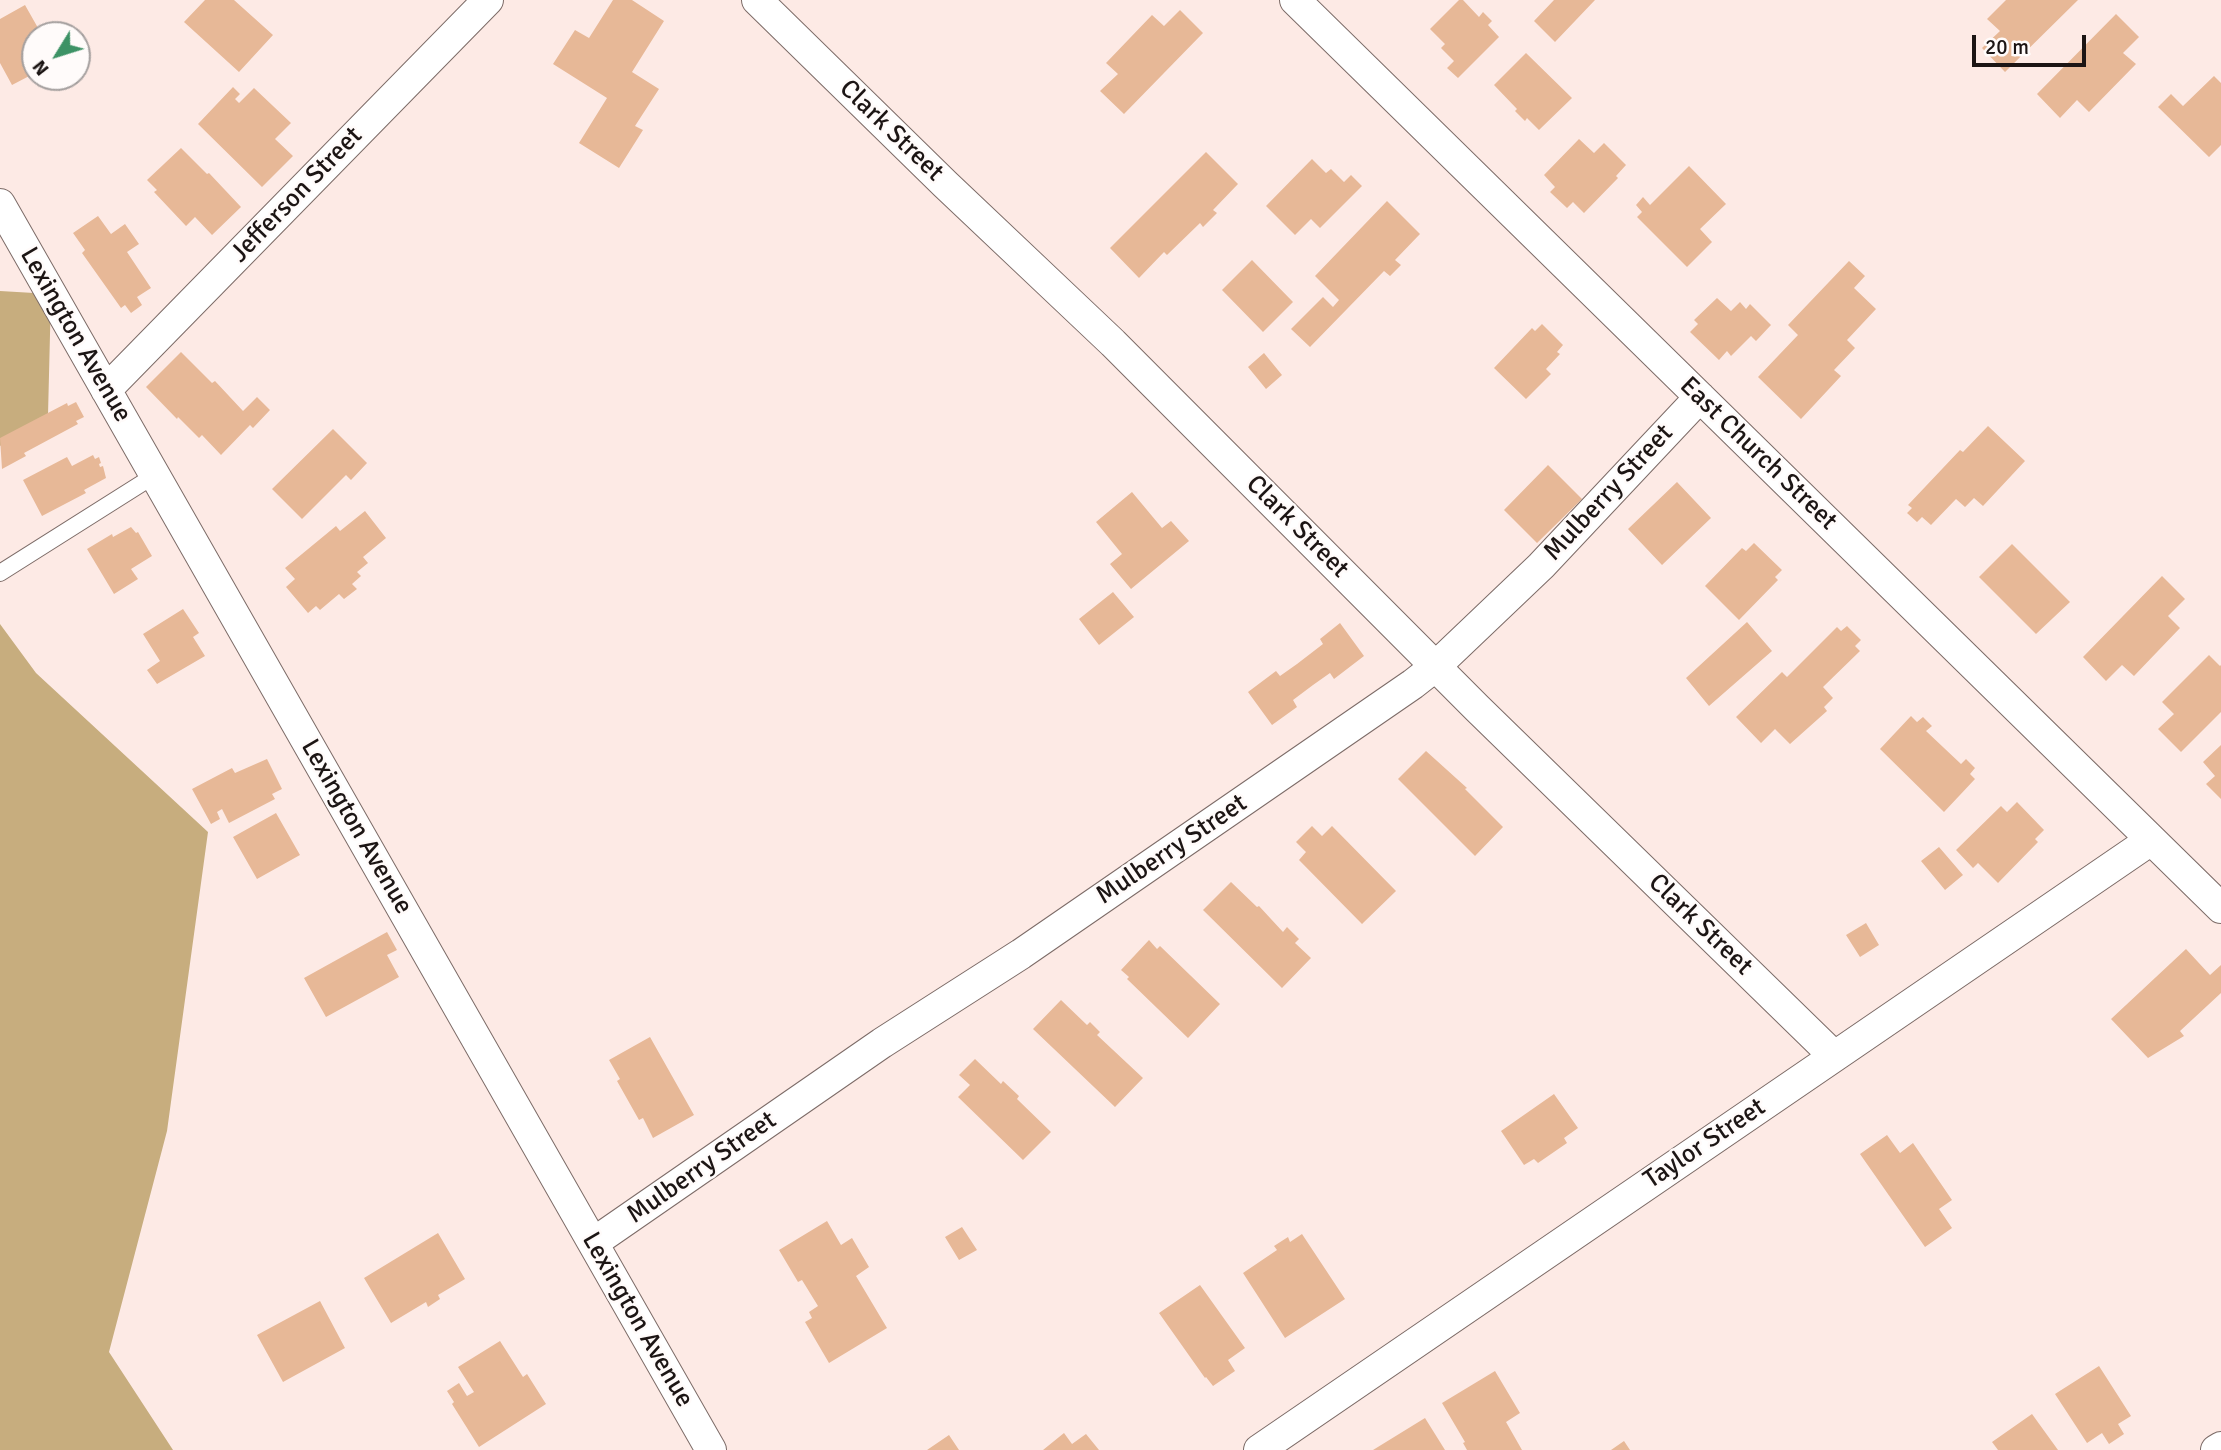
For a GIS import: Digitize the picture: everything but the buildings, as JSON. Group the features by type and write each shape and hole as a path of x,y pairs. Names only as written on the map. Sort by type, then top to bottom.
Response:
{"street":[{"name":"Jefferson Street","path":"106,390 488,0"},
{"name":"Clark Street","path":"757,0 1113,343 1436,666 1834,1056"},
{"name":"East Church Street","path":"1295,0 2221,908"},
{"name":"Lexington Avenue","path":"0,204 711,1450"},
{"name":"Mulberry Street","path":"593,1243 882,1043 1032,946 1436,666 1541,566 1700,397"},
{"name":"Taylor Street","path":"1259,1450 2151,840"}],"lane":[{"path":"0,573 155,475"}],"shaded area":[{"path":"0,291 51,294 48,415 0,446"},
{"path":"0,624 36,673 208,832 167,1131 109,1352 173,1450 0,1450"}]}
